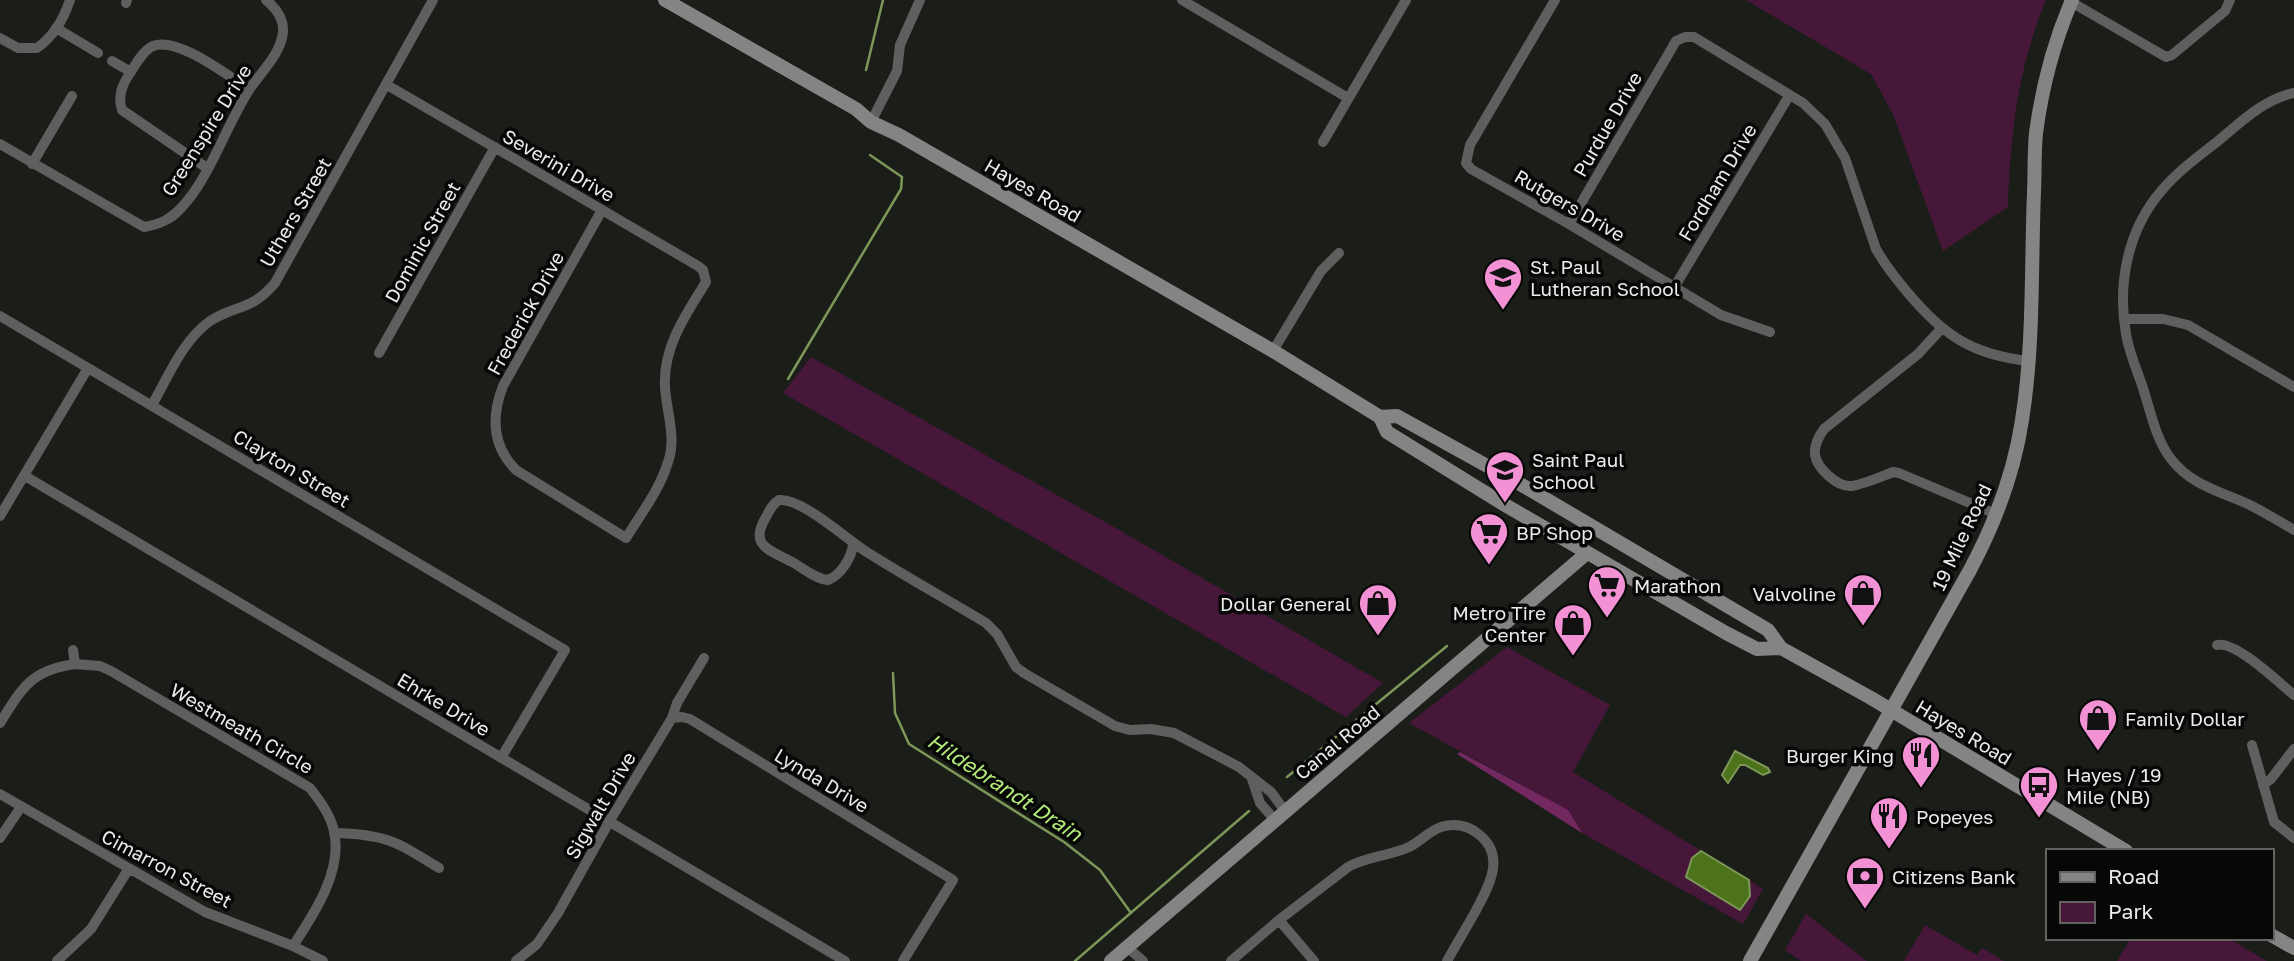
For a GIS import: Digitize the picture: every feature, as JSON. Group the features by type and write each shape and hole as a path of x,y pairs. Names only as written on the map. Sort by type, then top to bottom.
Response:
{"street":[{"path":"0,38 18,48 32,49 45,43 70,0"},
{"name":"Greenspire Drive","path":"0,144 144,227 162,223 183,207 207,169 249,89 277,51 284,29 282,19 276,8 266,0"},
{"name":"Uthers Street","path":"152,405 199,330 223,314 258,301 275,284 433,0"},
{"name":"Hayes Road","path":"665,0 856,109 871,122 899,135 1273,351 1380,417 1387,432 1587,553 1757,649 1781,648"},
{"path":"871,122 897,71 900,45 920,0"},
{"path":"1182,0 1348,98"},
{"path":"1323,142 1406,0"},
{"name":"Rutgers Drive","path":"1555,0 1470,145 1466,163 1471,169 1721,315 1770,332"},
{"path":"2072,1 2166,57 2172,55 2225,11 2230,0"},
{"name":"19 Mile Road","path":"1750,961 1973,564 1996,514 2017,449 2029,361 2036,133 2056,41 2072,1"},
{"path":"56,28 98,53"},
{"name":"Purdue Drive","path":"1569,224 1676,41 1685,37 1702,40 1789,96"},
{"path":"207,169 122,110 120,92 145,52 153,46 164,44 188,51 249,89"},
{"path":"112,61 131,72"},
{"name":"Severini Drive","path":"387,85 703,270 706,282 678,329 667,360 665,383 671,426 669,460 653,494 626,538"},
{"path":"2294,93 2276,99 2254,112 2175,177 2155,198 2131,243 2126,271 2124,319 2130,352 2156,428 2171,460 2204,487 2248,504 2294,530"},
{"path":"33,163 72,96"},
{"path":"1789,96 1815,113 1836,141 1879,255 1926,315 1941,329 1979,351 2029,361"},
{"name":"Fordham Drive","path":"1675,286 1789,96"},
{"name":"Dominic Street","path":"379,353 495,148"},
{"name":"Frederick Drive","path":"602,210 503,386 495,411 495,427 504,456 516,470 626,538"},
{"path":"1273,351 1321,271 1339,253"},
{"name":"Clayton Street","path":"0,316 565,650 502,758"},
{"path":"2124,319 2163,319 2188,325 2294,387"},
{"path":"1941,329 1919,354 1824,429 1815,456 1821,468 1841,485 1850,486 1893,472 1996,514"},
{"path":"0,516 88,368"},
{"name":"Hayes Road","path":"1380,417 1397,416 1671,571 1768,630 1781,648 2123,849"},
{"name":"Ehrke Drive","path":"25,476 845,961"},
{"path":"1505,505 1516,493 1527,488"},
{"path":"853,544 851,554 839,574 828,580 763,546 758,534 773,504 786,499 827,522 853,544 986,623 998,634 1016,667 1030,678 1115,726 1130,730 1151,729 1174,733 1233,764 1271,792 1280,816"},
{"name":"Canal Road","path":"1120,956 1587,553"},
{"path":"1655,592 1667,584 1671,571"},
{"path":"2217,645 2227,645 2253,661 2294,695"},
{"path":"73,650 75,664"},
{"name":"Sigwalt Drive","path":"516,961 537,944 549,929 705,658"},
{"name":"Westmeath Circle","path":"0,723 24,685 58,666 100,666 265,763 299,779 310,788 328,814 334,833 333,863 325,890 293,946"},
{"name":"Lynda Drive","path":"672,718 690,719 953,880 904,961"},
{"path":"2252,745 2274,822 2294,838"},
{"path":"2263,785 2271,779 2294,749"},
{"path":"1252,779 1260,803 1280,816"},
{"name":"Cimarron Street","path":"0,794 205,912 293,946 323,961"},
{"path":"0,838 21,807"},
{"path":"1231,961 1279,920 1356,863 1412,846 1439,827 1453,825 1470,829 1485,840 1492,851 1494,867 1491,880 1447,961"},
{"path":"334,833 378,835 400,844 439,868"},
{"path":"57,961 91,929 128,870"},
{"path":"1279,920 1314,961"},
{"path":"2273,936 2294,948"},
{"path":"1120,956 1143,961"}],"green space":[{"path":"1746,0 2046,0 2036,25 2017,102 2008,207 1943,251 1893,114 1871,74"},
{"path":"811,357 1114,527 1383,683 1346,717 783,393"},
{"path":"1507,647 1610,705 1573,772 1763,889 1743,924 1582,833 1567,810 1409,723"},
{"path":"1806,914 1867,961 1801,961 1785,950"},
{"path":"1925,925 1977,955 1982,948 2004,961 1904,961"},
{"path":"2130,940 2231,940 2267,961 2117,961"}],"shaded area":[{"path":"1735,751 1768,768 1770,772 1763,775 1740,765 1728,783 1722,775"},
{"path":"1460,752 1568,810 1582,833 1457,754"},
{"path":"1701,851 1749,880 1750,896 1740,910 1686,877 1692,858"}],"waterway":[{"name":"Hildebrandt Drain","path":"866,70 883,0"},
{"name":"Hildebrandt Drain","path":"788,379 901,189 902,177 870,155"},
{"path":"1287,777 1447,646"},
{"name":"Hildebrandt Drain","path":"893,673 895,713 909,744 1064,842 1100,870 1131,913"},
{"path":"1075,961 1249,811"}],"place":[{"name":"St. Paul Lutheran School","path":"1503,311"},
{"name":"Saint Paul School","path":"1505,504"},
{"name":"BP Shop","path":"1489,566"},
{"name":"Marathon","path":"1607,619"},
{"name":"Valvoline","path":"1863,627"},
{"name":"Dollar General","path":"1378,637"},
{"name":"Metro Tire Center","path":"1573,657"},
{"name":"Family Dollar","path":"2098,752"},
{"name":"Burger King","path":"1921,789"},
{"name":"Hayes / 19 Mile (NB)","path":"2039,819"},
{"name":"Popeyes","path":"1889,850"},
{"name":"Citizens Bank","path":"1865,910"}]}
